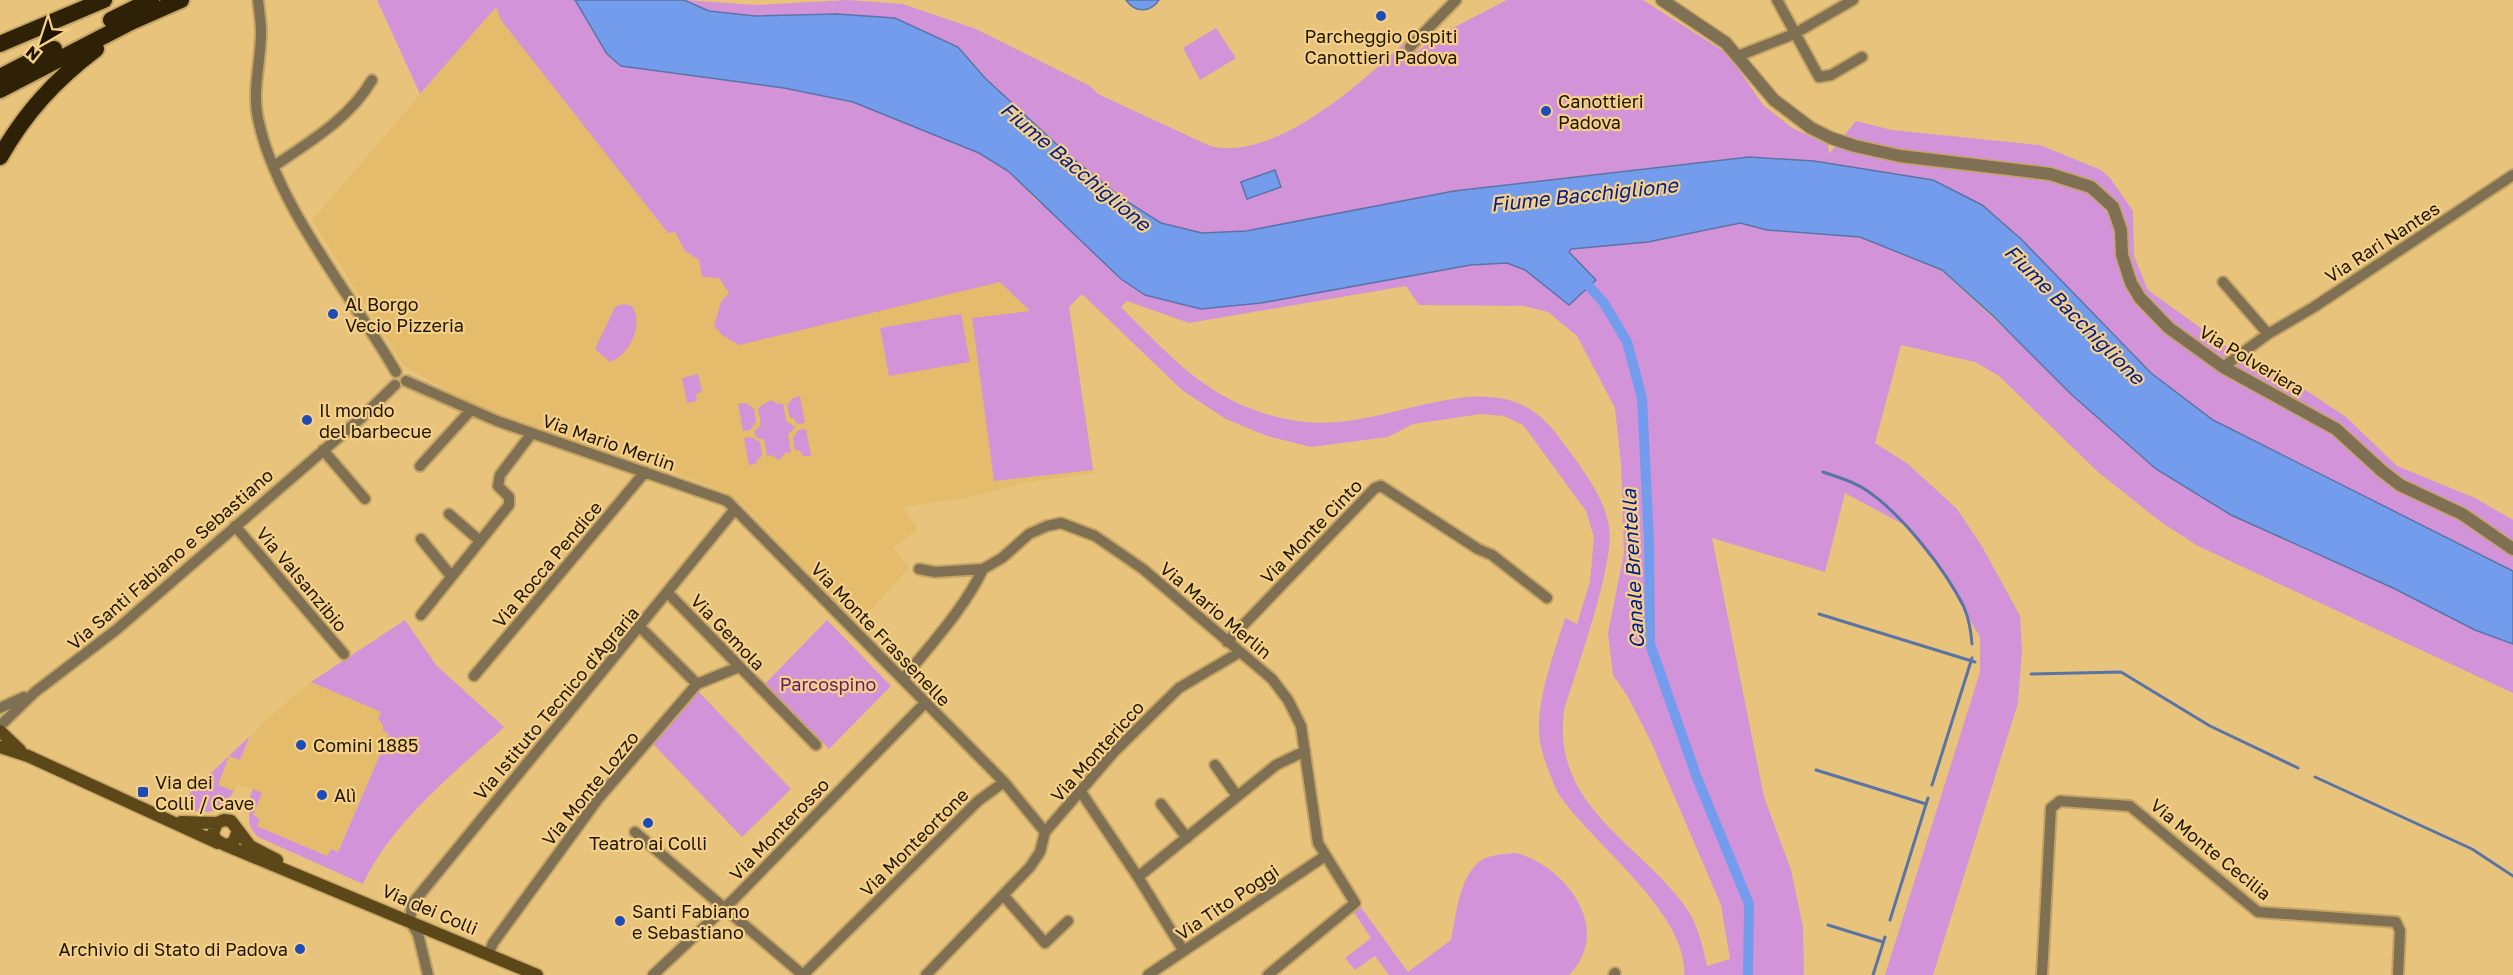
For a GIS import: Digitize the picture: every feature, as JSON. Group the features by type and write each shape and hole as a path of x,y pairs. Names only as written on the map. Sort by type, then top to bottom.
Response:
{"highway":[{"path":"0,44 104,0"},
{"path":"0,77 151,0"},
{"path":"0,90 131,22 181,0"},
{"path":"0,157 23,119 43,94 131,22"}],"main road":[{"name":"Via dei Colli","path":"0,731 28,756"},
{"name":"Via dei Colli","path":"0,747 28,756 253,858 309,878 537,975"},
{"name":"Via dei Colli","path":"171,820 217,824 224,820 231,821 250,846 309,878"},
{"path":"217,824 213,833 222,844 233,843 238,831"}],"street":[{"path":"258,0 261,33 255,104 259,124 274,166 325,261 396,372"},
{"path":"1410,47 1456,0"},
{"name":"Via Polveriera","path":"1662,0 1726,43 1774,100 1811,128 1832,138 1855,146 1900,156 2050,174 2091,187 2113,207 2121,230 2126,270 2139,298 2176,334 2223,368 2336,429 2382,471 2400,484 2462,514 2513,549"},
{"path":"1777,0 1819,77 1831,75 1862,57"},
{"path":"1738,56 1794,34 1853,0"},
{"path":"274,166 344,115 362,97 372,80"},
{"name":"Via Rari Nantes","path":"2223,368 2268,334 2313,307 2513,175"},
{"path":"2223,282 2268,334"},
{"path":"396,372 402,372 406,381"},
{"path":"395,385 392,377 396,372"},
{"name":"Via Santi Fabiano e Sebastiano","path":"0,726 35,692 116,630 361,418 395,385 401,386 406,381"},
{"name":"Via Mario Merlin","path":"406,381 470,411 727,501 735,509"},
{"path":"420,466 470,411"},
{"path":"421,615 509,505 509,497 498,486 500,475 532,434"},
{"path":"323,450 365,499"},
{"name":"Via Rocca Pendice","path":"474,676 645,472"},
{"name":"Via Monte Cinto","path":"1227,642 1375,488 1381,486 1478,549 1492,555 1547,598"},
{"name":"Via Istituto Tecnico d'Agraria","path":"410,921 412,904 417,897 735,509"},
{"name":"Via Monte Frassenelle","path":"735,509 1004,782"},
{"path":"449,514 480,541"},
{"name":"Via Mario Merlin","path":"919,569 934,572 983,569 1002,558 1029,534 1061,523 1095,536 1143,569 1272,679 1288,700 1300,726 1315,830 1324,856 1355,903 1268,975"},
{"name":"Via Valsanzibio","path":"235,526 344,654"},
{"path":"421,539 451,576"},
{"path":"903,679 949,622 983,569"},
{"name":"Via Gemola","path":"668,593 816,745"},
{"path":"640,627 697,684"},
{"name":"Via Montericco","path":"926,975 1004,896 1040,852 1045,832 1114,752 1179,688 1240,652"},
{"name":"Via Monte Lozzo","path":"489,953 493,943 598,799 697,684 739,667"},
{"name":"Via Santi Fabiano e Sebastiano","path":"0,708 35,692"},
{"name":"Via Monterosso","path":"653,975 724,908 926,704"},
{"path":"1138,877 1276,765 1305,751"},
{"path":"1215,765 1237,796"},
{"path":"1004,782 1045,832"},
{"name":"Via Monteortone","path":"803,975 978,801 1004,782"},
{"path":"1081,792 1183,950"},
{"name":"Via Monte Cecilia","path":"2042,975 2051,808 2060,801 2130,806 2259,912 2396,922 2400,931 2398,975"},
{"path":"1161,804 1187,838"},
{"path":"635,832 803,975"},
{"name":"Via Tito Poggi","path":"1148,975 1324,856"},
{"path":"1004,896 1045,943 1068,921"},
{"path":"410,921 418,934 428,975"}],"shaded area":[{"path":"502,0 935,204 1082,294 1069,307 1094,473 1027,482 971,497 903,507 918,530 893,547 909,568 858,624 744,506 725,492 637,458 611,453 484,411 403,365 312,220"},
{"path":"311,682 381,712 383,725 389,734 337,852 328,856 257,826 253,816 262,793 237,784 234,791 218,785 229,756 240,760 250,739 265,720"}],"green space":[{"path":"377,0 575,0 607,54 621,66 784,88 853,102 979,153 1008,171 1037,201 1201,309 1261,303 1471,265 1507,263 1525,270 1569,305 1568,252 1571,249 1648,242 1739,223 1767,230 1860,237 1942,271 2156,469 2231,515 2393,588 2475,630 2513,644 2513,693 2198,546 2161,522 2098,472 1999,376 1975,362 1901,345 1875,443 1908,464 1957,509 1983,548 2020,616 2022,651 2018,703 1933,975 1885,975 1980,672 1980,637 1941,570 1904,525 1845,493 1825,572 1712,538 1764,797 1791,870 1803,927 1804,975 1684,975 1682,952 1672,929 1638,882 1562,799 1552,780 1541,749 1540,712 1546,680 1565,618 1577,624 1590,582 1594,537 1586,511 1523,425 1504,416 1481,414 1413,424 1388,437 1311,447 1267,436 1226,419 1183,391 1082,294 1069,307 1093,470 994,481 972,318 1030,311 1000,282 739,345 722,335 714,326 721,302 729,293 719,278 702,277 699,260 685,251 675,232 668,233 501,20 496,7 420,94","holes":["1406,286 1419,305 1524,306 1548,312 1577,336 1615,408 1621,464 1624,553 1608,633 1613,675 1628,697 1651,742 1721,905 1730,959 1707,966 1698,932 1687,909 1663,880 1600,818 1583,796 1571,771 1564,743 1564,711 1601,591 1609,544 1609,527 1597,492 1576,460 1541,417 1518,403 1491,397 1439,401 1376,416 1334,422 1291,420 1263,413 1239,404 1197,378 1178,363 1121,307 1127,301 1189,323"]},
{"path":"684,0 757,5 848,0 903,4 976,29 1090,86 1098,94 1210,146 1235,148 1262,142 1289,131 1315,115 1365,78 1405,42 1416,52 1445,32 1507,0 1643,0 1728,54 1763,105 1791,127 1828,145 1829,154 1856,121 1892,130 2040,145 2101,170 2110,178 2133,211 2134,256 2148,290 2238,355 2307,391 2346,417 2397,466 2475,498 2513,520 2513,571 2213,420 2151,373 2021,239 1982,205 1933,180 1814,161 1684,164 1454,191 1246,231 1202,233 1161,223 1123,199 1066,153 985,78 958,47 895,18 837,14 755,16 709,11"},
{"path":"1216,28 1236,58 1200,80 1183,48"},
{"path":"623,304 632,306 635,313 636,330 624,353 610,362 595,349 615,307"},
{"path":"961,314 970,362 889,376 880,328"},
{"path":"698,374 702,392 696,394 697,401 687,403 682,378"},
{"path":"800,396 805,423 797,424 794,418 790,418 787,405 793,398"},
{"path":"771,400 783,404 786,421 795,427 788,435 791,452 785,453 779,460 771,455 767,456 764,439 757,438 754,432 761,425 758,408"},
{"path":"746,403 754,409 756,422 750,430 743,431 738,404"},
{"path":"806,429 811,456 803,456 800,451 795,450 793,438 798,430"},
{"path":"751,437 760,442 762,456 756,464 749,465 744,438"},
{"path":"405,620 436,665 504,727 445,780 408,819 391,839 363,884 258,837 250,825 252,804 248,802 253,789 262,793 253,815 260,819 257,826 327,856 331,849 338,852 389,734 383,731 383,725 378,719 381,712 311,682"},
{"name":"Parcospino","path":"827,620 891,686 829,749 765,684"},
{"path":"698,691 791,789 742,837 653,744"},
{"path":"250,736 240,760 229,756 218,785 234,791 224,804 207,812 185,808 190,793"},
{"path":"1516,853 1552,871 1567,885 1578,902 1585,920 1587,939 1582,957 1569,975 1389,975 1375,956 1355,970 1345,958 1371,938 1353,911 1360,906 1408,972 1451,940 1459,898 1472,869 1487,857"}],"water":[{"name":"Fiume Bacchiglione","path":"575,0 684,0 709,11 755,16 837,14 895,18 958,47 985,78 1066,153 1123,199 1161,223 1202,233 1246,231 1454,191 1749,157 1814,161 1933,180 1982,205 2021,239 2151,373 2213,420 2513,571 2513,644 2475,630 2393,588 2231,515 2156,469 2072,395 1993,316 1942,270 1860,237 1767,230 1740,223 1648,242 1571,249 1569,252 1596,280 1569,305 1525,270 1507,263 1471,265 1261,303 1201,309 1145,295 1121,279 1008,171 979,153 853,102 784,88 621,66 607,54"},
{"path":"1126,0 1159,0 1151,7 1142,10"},
{"path":"1275,170 1281,187 1247,199 1241,182"}],"waterway":[{"name":"Canale Brentella","path":"1580,276 1604,303 1627,342 1642,398 1649,541 1650,644 1697,778 1749,904 1748,975"},
{"path":"1823,472 1851,482 1880,500 1921,543 1946,576 1964,607 1972,644"},
{"path":"1819,614 1975,662"},
{"path":"1932,785 1972,658"},
{"path":"2031,674 2121,672 2210,726 2298,768"},
{"path":"1816,770 1926,804"},
{"path":"2315,777 2472,849 2513,876"},
{"path":"1890,920 1928,798"},
{"path":"1828,925 1883,942"},
{"path":"1873,975 1885,937"}],"place":[{"name":"Parcheggio Ospiti Canottieri Padova","path":"1381,16"},
{"name":"Canottieri Padova","path":"1546,111"},
{"name":"Al Borgo Vecio Pizzeria","path":"333,314"},
{"name":"Il mondo del barbecue","path":"307,420"},
{"name":"Comini 1885","path":"301,745"},
{"name":"Via dei Colli / Cave","path":"143,792"},
{"name":"Alì","path":"322,795"},
{"name":"Teatro ai Colli","path":"648,823"},
{"name":"Santi Fabiano e Sebastiano","path":"620,921"},
{"name":"Archivio di Stato di Padova","path":"300,949"}]}
